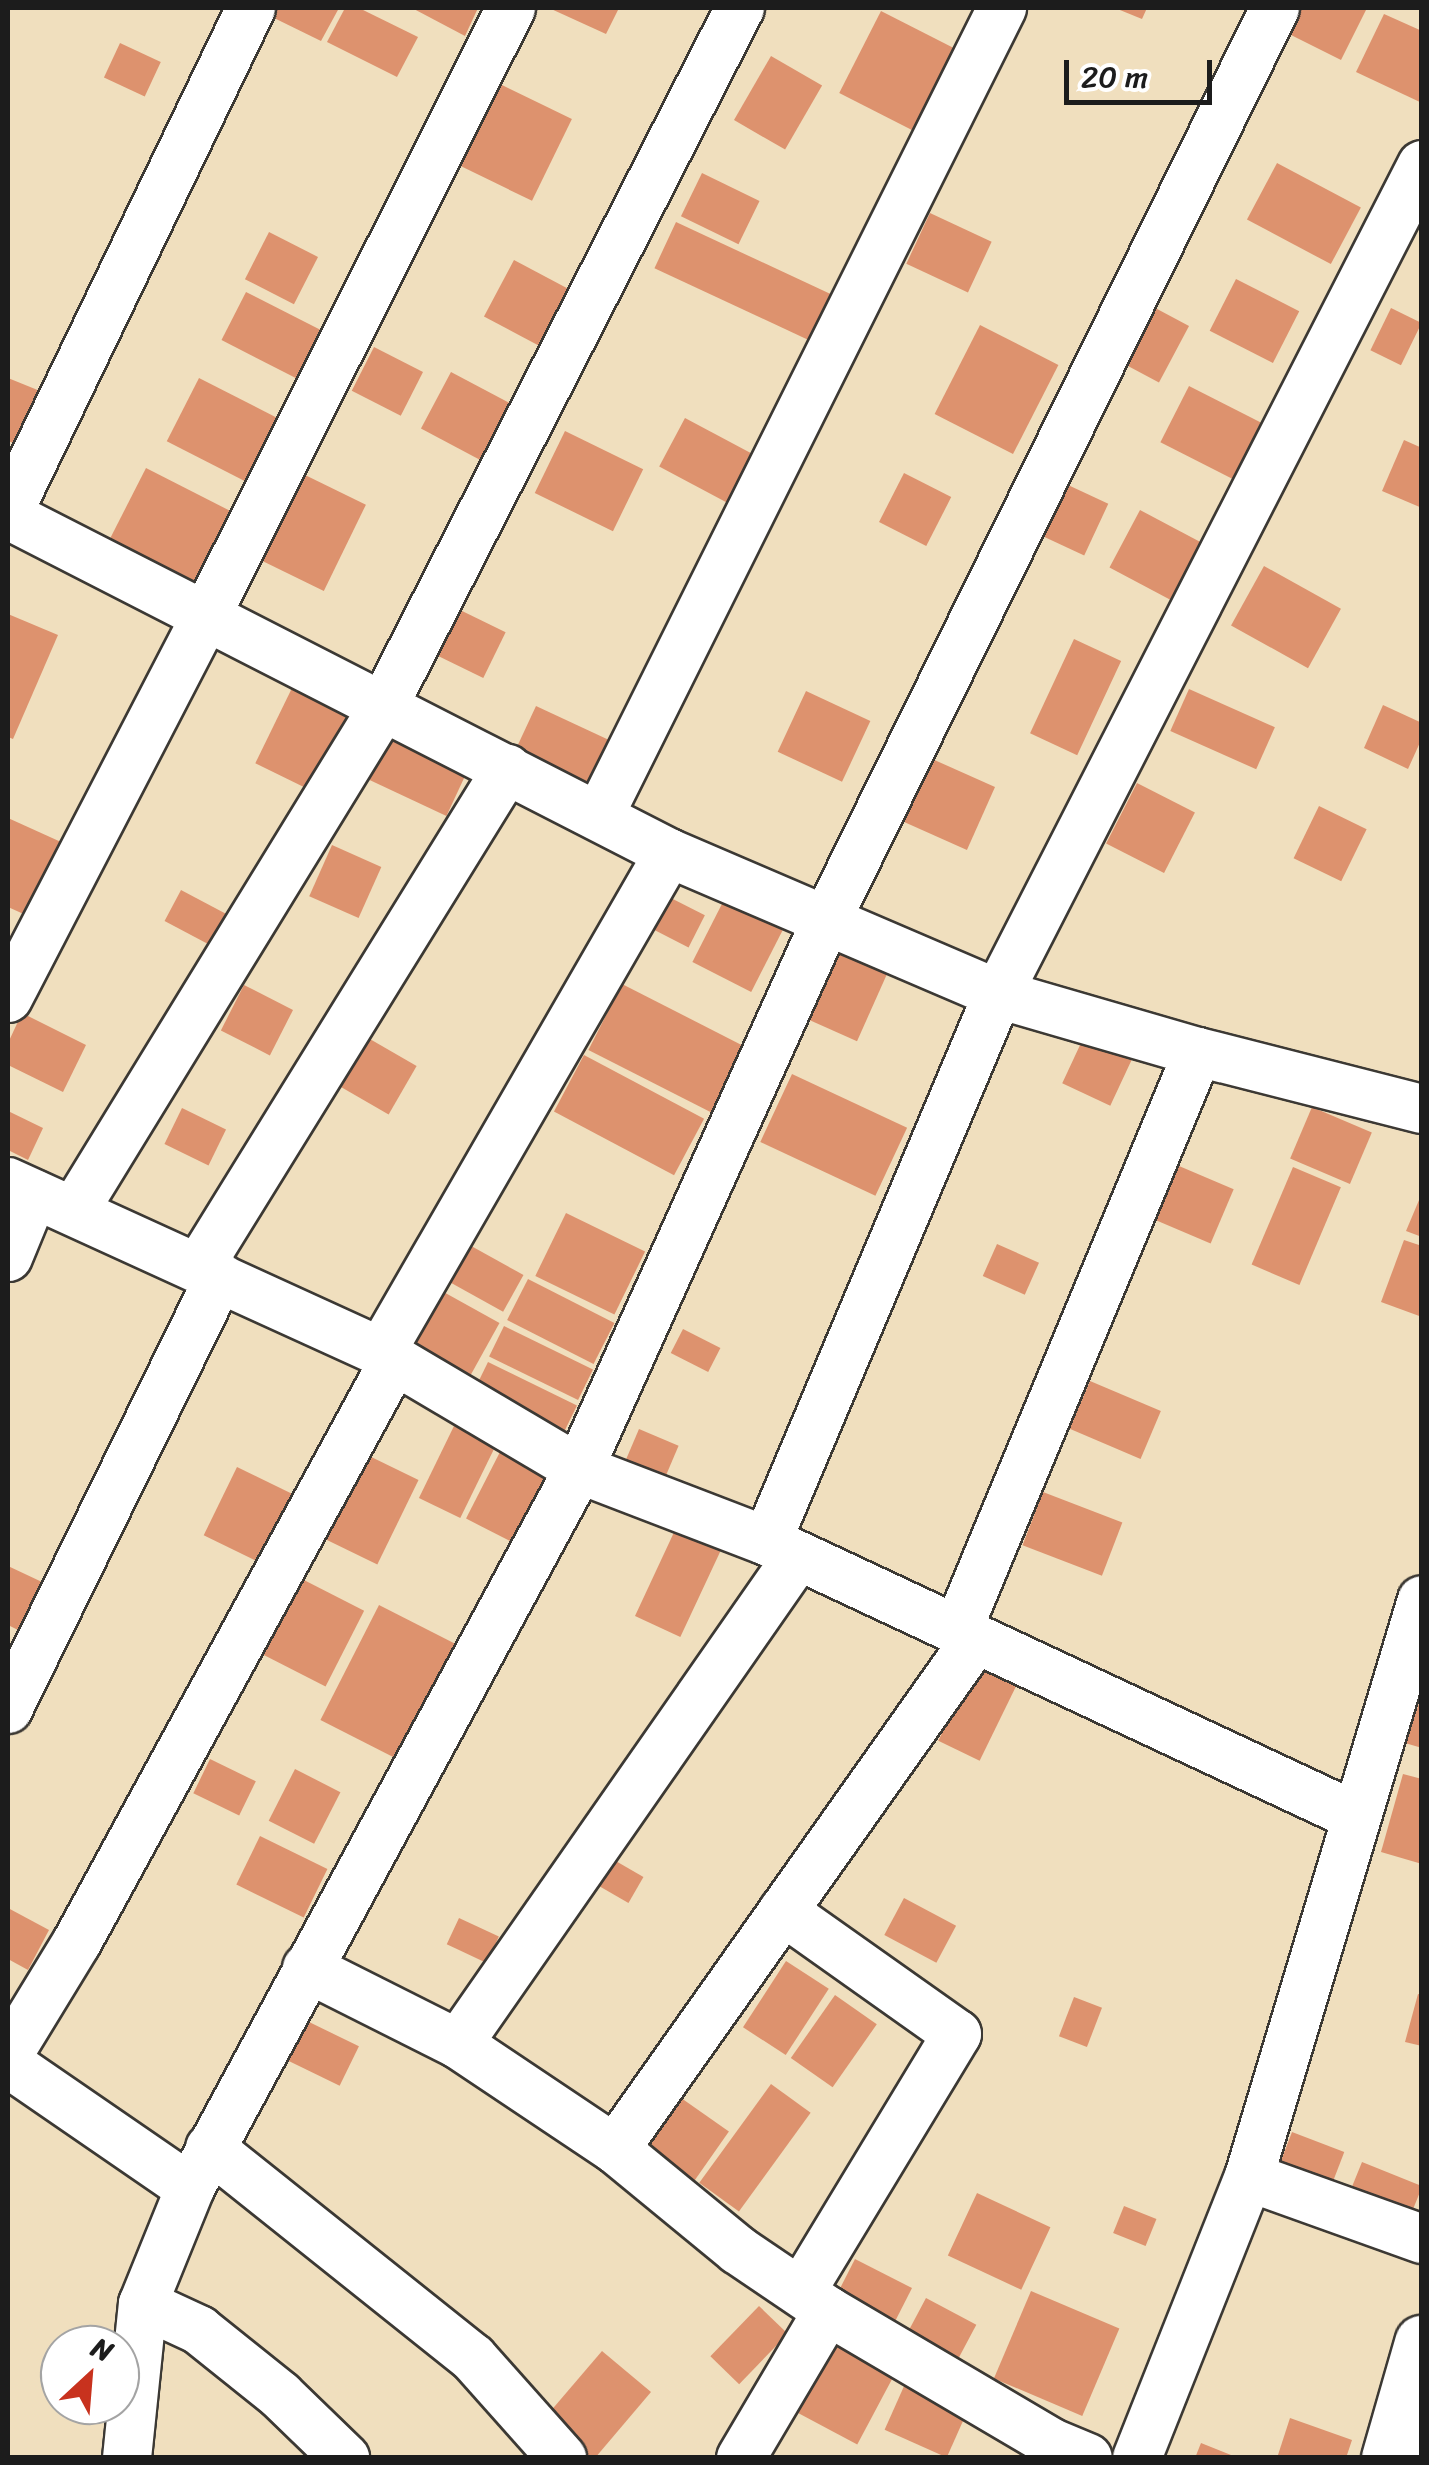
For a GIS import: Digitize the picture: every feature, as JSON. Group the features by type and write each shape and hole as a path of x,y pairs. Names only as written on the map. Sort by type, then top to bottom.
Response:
{"street":[{"path":"251,8 8,514 382,709 600,814 669,853 998,994 1198,1052 1422,1109"},
{"path":"8,998 206,616 511,8"},
{"path":"8,1258 39,1196 382,709 740,8"},
{"path":"600,814 1002,8"},
{"path":"127,2458 143,2304 200,2168 579,1469 826,921 1275,8"},
{"path":"458,2044 783,1549 998,994 1422,165"},
{"path":"8,1709 210,1272 507,769"},
{"path":"8,2055 77,1942 388,1356 669,853"},
{"path":"615,2149 783,1910 966,1634 1198,1052"},
{"path":"39,1196 388,1356 579,1469 783,1549 1357,1818"},
{"path":"1137,2458 1249,2177 1422,1600"},
{"path":"742,2458 814,2302 957,2034 783,1910"},
{"path":"307,1968 458,2044 615,2149 738,2250 814,2302 1059,2452"},
{"path":"8,2063 200,2168 473,2358 562,2458"},
{"path":"1249,2177 1422,2239"},
{"path":"143,2304 199,2330 280,2395 345,2458"},
{"path":"1389,2458 1422,2343"}],"building":[{"path":"277,8 339,8 321,41 272,17"},
{"path":"345,8 359,8 418,37 397,77 327,42"},
{"path":"412,8 478,8 465,36"},
{"path":"549,8 619,8 606,34"},
{"path":"1115,8 1147,8 1142,19"},
{"path":"1293,8 1367,8 1341,60 1281,30"},
{"path":"881,11 967,55 926,137 839,93"},
{"path":"1384,14 1422,31 1422,103 1356,72"},
{"path":"120,43 161,62 145,96 104,77"},
{"path":"771,56 822,86 785,150 734,120"},
{"path":"500,84 572,119 532,201 460,166"},
{"path":"1277,163 1361,208 1331,264 1247,220"},
{"path":"702,173 760,201 738,244 681,216"},
{"path":"930,213 992,242 968,292 906,264"},
{"path":"676,222 839,298 818,344 654,268"},
{"path":"269,232 318,257 294,304 245,279"},
{"path":"514,260 585,298 555,354 484,317"},
{"path":"1236,279 1299,311 1273,363 1210,331"},
{"path":"246,292 322,331 297,379 221,340"},
{"path":"1144,302 1189,326 1159,382 1114,359"},
{"path":"1391,308 1422,323 1401,365 1370,350"},
{"path":"980,325 1058,365 1013,454 935,414"},
{"path":"374,347 423,372 401,416 352,391"},
{"path":"451,372 530,414 500,470 421,429"},
{"path":"8,378 45,393 24,447 8,441"},
{"path":"199,378 278,418 246,482 167,441"},
{"path":"1189,386 1269,427 1241,483 1160,442"},
{"path":"685,418 759,457 733,506 659,467"},
{"path":"565,431 643,469 613,531 535,493"},
{"path":"1404,440 1422,448 1422,508 1382,491"},
{"path":"146,468 236,514 194,596 104,550"},
{"path":"904,473 951,497 926,546 879,522"},
{"path":"303,474 366,505 324,591 261,560"},
{"path":"1053,478 1108,504 1084,555 1029,530"},
{"path":"1140,510 1210,547 1179,604 1109,567"},
{"path":"1264,566 1341,609 1308,668 1231,625"},
{"path":"458,609 506,632 483,678 436,655"},
{"path":"8,614 58,635 13,739 8,737"},
{"path":"1074,639 1121,661 1077,755 1030,733"},
{"path":"293,686 357,717 319,794 255,763"},
{"path":"1189,689 1275,727 1256,769 1170,731"},
{"path":"806,691 870,721 842,782 778,752"},
{"path":"1383,705 1422,723 1422,738 1408,769 1364,748"},
{"path":"536,706 620,745 597,794 513,755"},
{"path":"382,734 466,773 446,816 362,777"},
{"path":"921,754 995,787 967,850 893,817"},
{"path":"1137,783 1195,813 1164,873 1106,844"},
{"path":"1319,806 1367,829 1341,881 1294,858"},
{"path":"8,818 61,842 28,916 8,907"},
{"path":"332,845 381,867 359,918 309,896"},
{"path":"181,890 229,915 212,946 165,921"},
{"path":"663,894 705,915 689,947 647,926"},
{"path":"726,896 785,926 751,992 692,962"},
{"path":"839,949 888,971 857,1041 808,1019"},
{"path":"622,984 745,1047 711,1113 588,1050"},
{"path":"244,985 293,1010 270,1055 221,1030"},
{"path":"22,1013 86,1045 63,1092 8,1065 8,1043"},
{"path":"1088,1028 1136,1050 1110,1106 1062,1083"},
{"path":"356,1031 417,1066 389,1114 328,1079"},
{"path":"584,1055 704,1119 674,1175 554,1112"},
{"path":"792,1074 907,1128 875,1196 760,1142"},
{"path":"1312,1107 1372,1132 1350,1184 1290,1159"},
{"path":"182,1108 226,1129 209,1165 164,1144"},
{"path":"8,1111 43,1128 28,1160 8,1150"},
{"path":"1172,1163 1234,1189 1211,1243 1149,1217"},
{"path":"1293,1167 1341,1187 1299,1285 1252,1265"},
{"path":"1422,1193 1422,1237 1406,1231"},
{"path":"566,1213 645,1252 614,1314 535,1276"},
{"path":"1404,1240 1422,1246 1422,1317 1381,1302"},
{"path":"464,1242 523,1275 503,1312 444,1279"},
{"path":"997,1244 1039,1263 1025,1295 983,1276"},
{"path":"528,1279 614,1323 594,1364 507,1320"},
{"path":"440,1290 499,1323 464,1388 404,1355"},
{"path":"504,1326 593,1369 578,1400 489,1357"},
{"path":"683,1329 720,1348 708,1372 671,1353"},
{"path":"488,1362 577,1405 562,1436 473,1393"},
{"path":"1090,1381 1161,1411 1141,1459 1070,1429"},
{"path":"454,1426 495,1446 460,1518 419,1498"},
{"path":"639,1429 679,1446 663,1483 623,1466"},
{"path":"501,1450 548,1474 513,1543 466,1519"},
{"path":"361,1452 419,1480 377,1565 320,1536"},
{"path":"237,1467 305,1500 272,1569 204,1535"},
{"path":"1043,1492 1122,1522 1102,1576 1023,1545"},
{"path":"676,1528 721,1549 680,1637 635,1616"},
{"path":"8,1566 42,1582 20,1631 8,1625"},
{"path":"300,1578 364,1611 326,1686 261,1654"},
{"path":"379,1605 456,1644 397,1759 320,1720"},
{"path":"983,1649 1024,1669 980,1761 938,1741"},
{"path":"1422,1695 1422,1748 1405,1743"},
{"path":"210,1759 256,1781 239,1816 193,1793"},
{"path":"295,1769 340,1792 314,1844 269,1821"},
{"path":"1403,1774 1422,1779 1422,1864 1381,1852"},
{"path":"260,1836 327,1869 304,1917 236,1885"},
{"path":"614,1860 643,1877 628,1903 599,1886"},
{"path":"904,1898 956,1926 936,1963 884,1935"},
{"path":"8,1908 49,1930 28,1970 8,1959"},
{"path":"459,1918 499,1937 487,1963 447,1944"},
{"path":"786,1961 829,1989 786,2055 743,2027"},
{"path":"1418,1994 1422,1995 1422,2046 1405,2042"},
{"path":"835,1995 877,2024 833,2087 791,2058"},
{"path":"1074,1997 1102,2008 1087,2047 1059,2036"},
{"path":"305,2020 359,2046 340,2086 286,2060"},
{"path":"771,2084 811,2113 739,2212 699,2183"},
{"path":"674,2093 729,2131 689,2188 634,2150"},
{"path":"1292,2132 1344,2152 1328,2194 1276,2174"},
{"path":"1362,2162 1422,2186 1406,2226 1346,2202"},
{"path":"977,2193 1050,2227 1021,2290 948,2256"},
{"path":"1124,2206 1156,2219 1146,2246 1113,2233"},
{"path":"855,2259 912,2288 891,2329 834,2300"},
{"path":"1031,2291 1119,2329 1082,2416 994,2378"},
{"path":"926,2298 976,2325 953,2368 903,2341"},
{"path":"759,2306 788,2334 739,2384 710,2356"},
{"path":"838,2338 897,2369 857,2445 798,2413"},
{"path":"602,2351 651,2392 595,2458 586,2458 543,2420"},
{"path":"909,2375 971,2403 947,2457 885,2430"},
{"path":"1290,2418 1352,2440 1346,2458 1277,2458"},
{"path":"1201,2443 1236,2457 1236,2458 1195,2458"}]}
